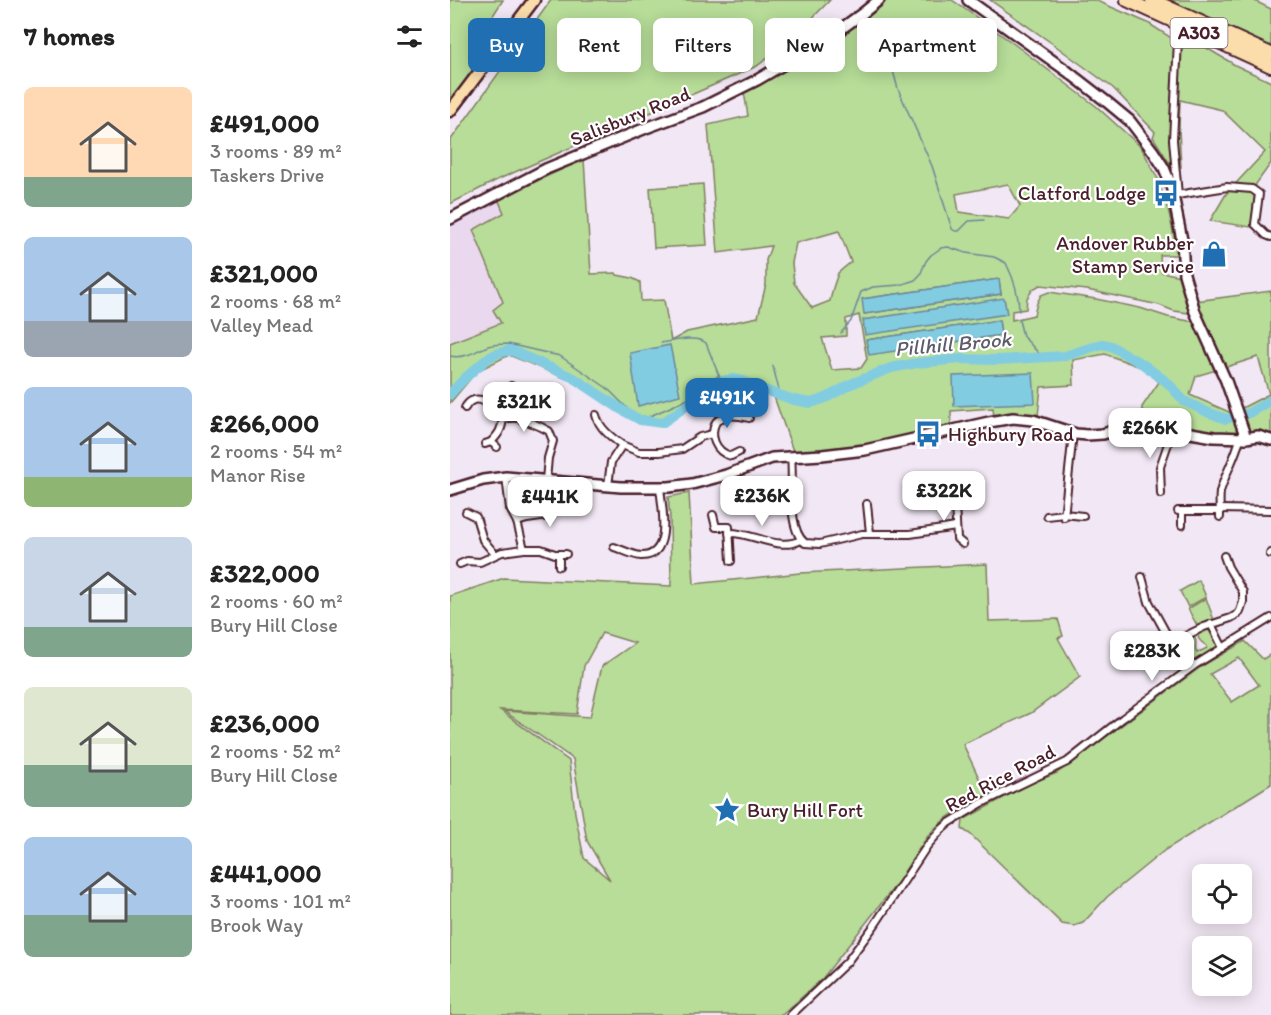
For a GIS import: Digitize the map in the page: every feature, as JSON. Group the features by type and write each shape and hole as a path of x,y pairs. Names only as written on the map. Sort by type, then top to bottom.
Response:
{"highway":[{"name":"A303","path":"1127,0 1271,66"},
{"name":"A303","path":"1152,0 1271,54"}],"main road":[{"path":"450,111 534,0"}],"street":[{"name":"Salisbury Road","path":"450,219 546,169 645,128 704,107 757,80 827,39 879,0"},
{"path":"968,0 1081,81 1130,121 1164,168 1176,195"},
{"path":"1178,41 1173,140 1184,274 1195,312 1226,381 1242,424 1243,438 1221,491 1220,512"},
{"path":"1176,195 1227,187 1252,189 1259,194 1255,224 1271,237"},
{"path":"511,386 523,394 535,393"},
{"path":"517,418 523,394"},
{"path":"465,408 472,397 486,402 495,413 503,418 517,418 544,428 552,435 554,441 548,458 546,480"},
{"path":"738,416 739,406"},
{"path":"596,415 598,423 622,445 639,452 682,449 700,437 712,434"},
{"path":"739,452 729,458 721,452 712,434 714,425 718,419 730,415 749,418"},
{"path":"491,444 502,428 503,418"},
{"path":"450,490 483,480 506,477 660,488 692,484 734,473 772,458 865,450 1013,418 1038,421 1073,433 1087,435 1098,435 1138,425 1214,437 1258,436 1271,440"},
{"path":"592,427 598,423"},
{"path":"1161,494 1160,467 1173,429"},
{"path":"1064,516 1073,433"},
{"path":"608,486 611,462 622,445"},
{"path":"791,457 792,506 801,540 805,543 820,544 870,533 904,534 925,528 956,527"},
{"path":"506,477 510,509 517,522 524,549"},
{"path":"614,547 621,553 645,556 653,554 658,549 663,524 660,488"},
{"path":"962,497 955,505 957,539 963,544"},
{"path":"867,504 872,512 870,533"},
{"path":"517,522 550,518 547,505"},
{"path":"458,518 465,510 476,517 483,540 495,554"},
{"path":"1253,510 1253,518"},
{"path":"1182,525 1180,511 1271,510"},
{"path":"713,515 716,527 729,527 731,561"},
{"path":"1047,516 1083,516"},
{"path":"729,533 786,544 801,540"},
{"path":"460,564 467,561 483,561 495,554 524,549 541,549 562,554 559,566"},
{"path":"1142,577 1149,602 1168,636 1179,639 1238,614 1243,602 1243,592 1228,567 1226,558"},
{"name":"Red Rice Road","path":"791,1015 847,962 880,918 927,846 941,830 957,817 981,803 1067,762 1195,665 1271,618"},
{"path":"1211,624 1223,648"}],"shaded area":[{"path":"498,199 505,213 473,230 503,303 501,323 450,343 450,226"}],"green space":[{"path":"450,0 503,0 491,18 468,18 468,72 471,72 450,102"},
{"path":"551,0 830,0 812,18 765,18 765,60 753,68 753,18 653,18 653,72 743,72 499,179 450,204 450,141 499,72 545,72 545,18 538,18"},
{"path":"887,0 952,0 977,18 862,18"},
{"path":"990,0 1095,0 1148,23 1183,47 1190,38 1235,65 1271,82 1271,163 1256,184 1251,227 1210,221 1226,194 1265,152 1222,110 1180,100 1181,167 1172,167 1153,137 1155,132 1113,88"},
{"path":"1163,0 1253,0 1271,9 1271,47 1246,35"},
{"path":"857,22 857,72 997,72 997,32 1096,106 1141,147 1158,179 1169,213 1178,255 1160,255 1161,272 1180,276 1189,313 1087,290 1040,285 1033,289 1027,298 1026,309 1012,311 1012,320 1034,315 1041,295 1049,292 1140,308 1194,322 1216,370 1196,376 1190,395 1234,414 1240,430 1238,433 1221,434 1142,420 1142,407 1159,382 1143,368 1105,354 1073,360 1074,385 1041,387 1038,416 1012,414 994,418 993,408 951,411 951,427 859,447 793,451 773,394 726,383 663,424 640,420 574,382 509,355 477,371 450,403 450,343 501,323 493,310 503,302 473,230 504,213 498,199 584,159 591,274 616,273 632,278 640,282 641,301 664,300 671,341 687,332 758,317 766,284 766,260 771,246 718,253 708,125 748,116 744,92 778,72 845,72 845,31","holes":["1008,184 1020,206 1009,219 959,212 956,194","839,231 851,262 838,273 830,301 812,308 794,283 792,263 796,243","999,279 1001,294 865,314 863,299","859,315 867,359 861,368 832,370 822,338 846,336 846,319","999,320 1001,334 866,340"]},
{"path":"703,184 707,245 654,248 650,188"},
{"path":"1271,291 1271,434 1248,432 1242,408 1269,394 1258,357 1223,368 1198,312 1196,301"},
{"path":"689,493 694,584 800,573 987,564 989,621 1058,619 1063,636 1058,638 1080,677 1031,713 963,744 987,795 955,812 934,829 902,877 822,979 782,1015 450,1015 450,596 504,578 671,586 668,497","holes":["602,633 635,643 602,666 590,717 504,711 573,759 587,841 610,880 584,858 575,813 569,761 500,710 577,714 584,666"]},
{"path":"1199,580 1206,597 1188,607 1180,591"},
{"path":"1206,598 1214,620 1198,627 1188,609"},
{"path":"1204,629 1210,631 1218,644 1217,648 1183,671 1169,645 1174,644 1183,651 1185,640 1192,637 1196,640 1197,653 1207,648 1198,638 1200,631"},
{"path":"1245,641 1263,659 1271,654 1271,784 1165,850 1107,897 1083,923 1074,926 1062,924 970,834 962,829 963,820 1031,783 1057,773 1202,666","holes":["1239,658 1259,685 1232,702 1210,674"]}],"water":[{"path":"999,279 1001,294 864,314 862,299"},
{"path":"1004,298 1007,314 865,335 863,320"},
{"path":"999,320 1001,335 869,355 866,340"},
{"path":"670,345 680,395 638,406 630,353"},
{"path":"1033,373 1035,403 954,406 953,376"}],"waterway":[{"path":"893,72 898,89 932,166 952,229 959,231 969,221 984,220"},
{"path":"841,333 851,321 861,292 873,287 900,285 915,280 931,255 941,248 948,247 966,253 994,257 1006,263 1015,286 1019,311"},
{"path":"1019,320 1023,336 1043,358"},
{"path":"661,343 691,339 706,343 723,381"},
{"path":"450,356 465,355 496,344 508,344 560,356 607,388 634,415 648,417 688,399 719,375"},
{"name":"Pillhill Brook","path":"450,394 488,358 510,350 574,378 640,420 662,423 723,381 733,379 794,400 811,403 891,368 961,359 998,360 1065,356 1102,344 1111,346 1144,365 1168,383 1184,401 1226,419 1249,413 1271,400"},
{"path":"773,366 780,395"}],"place":[{"name":"Clatford Lodge","path":"1166,193"},
{"name":"Andover Rubber Stamp Service","path":"1214,254"},
{"name":"Highbury Road","path":"928,434"},
{"name":"Bury Hill Fort","path":"727,810"}]}
